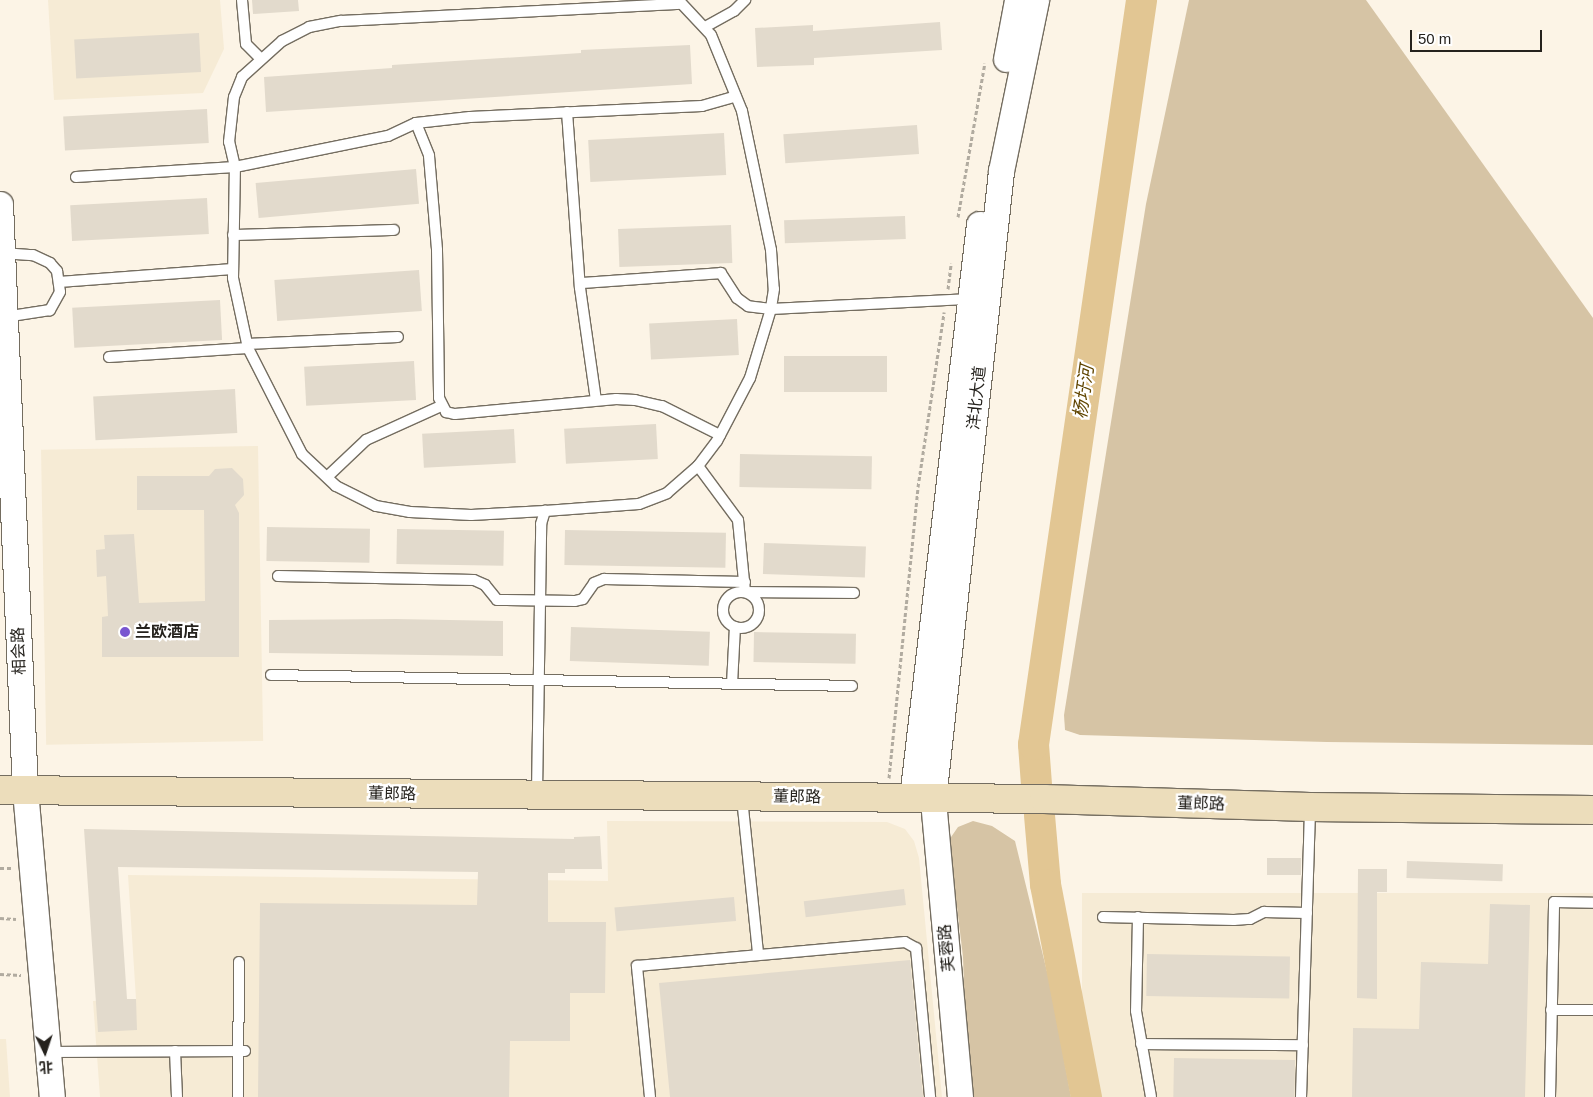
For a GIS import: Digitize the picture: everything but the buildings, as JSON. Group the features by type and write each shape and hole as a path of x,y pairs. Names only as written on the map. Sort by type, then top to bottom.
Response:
{"main road":[{"name":"董郎路","path":"12,790 911,798 1310,808 1593,810"}],"street":[{"name":"洋北大道","path":"911,798 967,299 999,94 1017,0"},
{"name":"洋北大道","path":"967,299 1001,171 1036,0"},
{"name":"相会路","path":"0,204 4,317 12,790 48,1052 52,1097"},
{"name":"芙蓉路","path":"911,798 960,1097"}],"lane":[{"path":"242,0 246,44 261,58"},
{"path":"704,27 734,5 746,0"},
{"path":"673,2 682,4 704,27 721,56 736,96 771,250 774,289 771,308 750,378 720,435 698,466 667,493 639,504 545,511 470,515 410,512 376,506 336,486 302,454 248,346 233,269 235,167 229,142 234,98 242,77 282,41 309,27 341,21 673,2"},
{"path":"76,177 235,167 388,136 416,123 470,116 702,106 736,96"},
{"path":"567,112 580,283 596,400"},
{"path":"416,123 429,156 437,250 441,406 446,412 455,414 596,400 635,400 662,406 720,435"},
{"path":"233,235 394,230"},
{"path":"2,253 34,255 50,262 59,282 60,292 50,310 4,317"},
{"path":"59,282 233,269"},
{"path":"580,283 721,273 737,298 748,306 771,308 967,299"},
{"path":"109,358 248,346 398,337"},
{"path":"327,477 366,440 441,406"},
{"path":"698,466 738,520 745,587 758,604 758,616 750,625 735,627 724,617 723,606 734,593 745,587"},
{"path":"537,795 541,524 545,511"},
{"path":"278,576 474,580 485,585 497,600 583,599 594,583 604,579 854,593"},
{"path":"732,684 735,627"},
{"path":"271,675 852,686"},
{"path":"742,797 758,953"},
{"path":"1301,1097 1310,808"},
{"path":"1550,1097 1554,902 1593,903"},
{"path":"1102,917 1234,920 1250,919 1264,912 1307,913"},
{"path":"1138,918 1136,1011 1151,1097"},
{"path":"650,1097 637,966 758,953 911,944 916,948 930,1097"},
{"path":"238,1097 242,1051 239,962"},
{"path":"1551,1010 1593,1010"},
{"path":"1141,1044 1303,1045"},
{"path":"48,1052 242,1051"},
{"path":"175,1052 177,1097"}],"path":[{"path":"957,223 986,58"},
{"path":"911,798 918,487 967,299 952,262"}],"shaded area":[{"path":"48,0 220,0 224,49 203,93 54,100"},
{"path":"1189,0 1366,0 1593,318 1593,745 1327,742 1080,735 1065,730 1064,715 1146,204"},
{"path":"258,446 263,741 46,745 41,450"},
{"path":"607,821 887,822 905,829 914,841 919,858 942,1097 100,1097 93,1001 136,999 128,875 608,881"},
{"path":"973,821 992,826 1015,841 1051,988 1071,1097 968,1097 963,957 949,840 958,827"},
{"path":"1082,893 1593,893 1593,1097 1082,1097"},
{"path":"0,1039 6,1039 10,1097 0,1097"}],"waterway":[{"name":"杨圩河","path":"1036,784 1033,744 1141,0"},
{"path":"1039,815 1045,884 1086,1097"}],"place":[{"name":"兰欧酒店","path":"125,632"}]}
